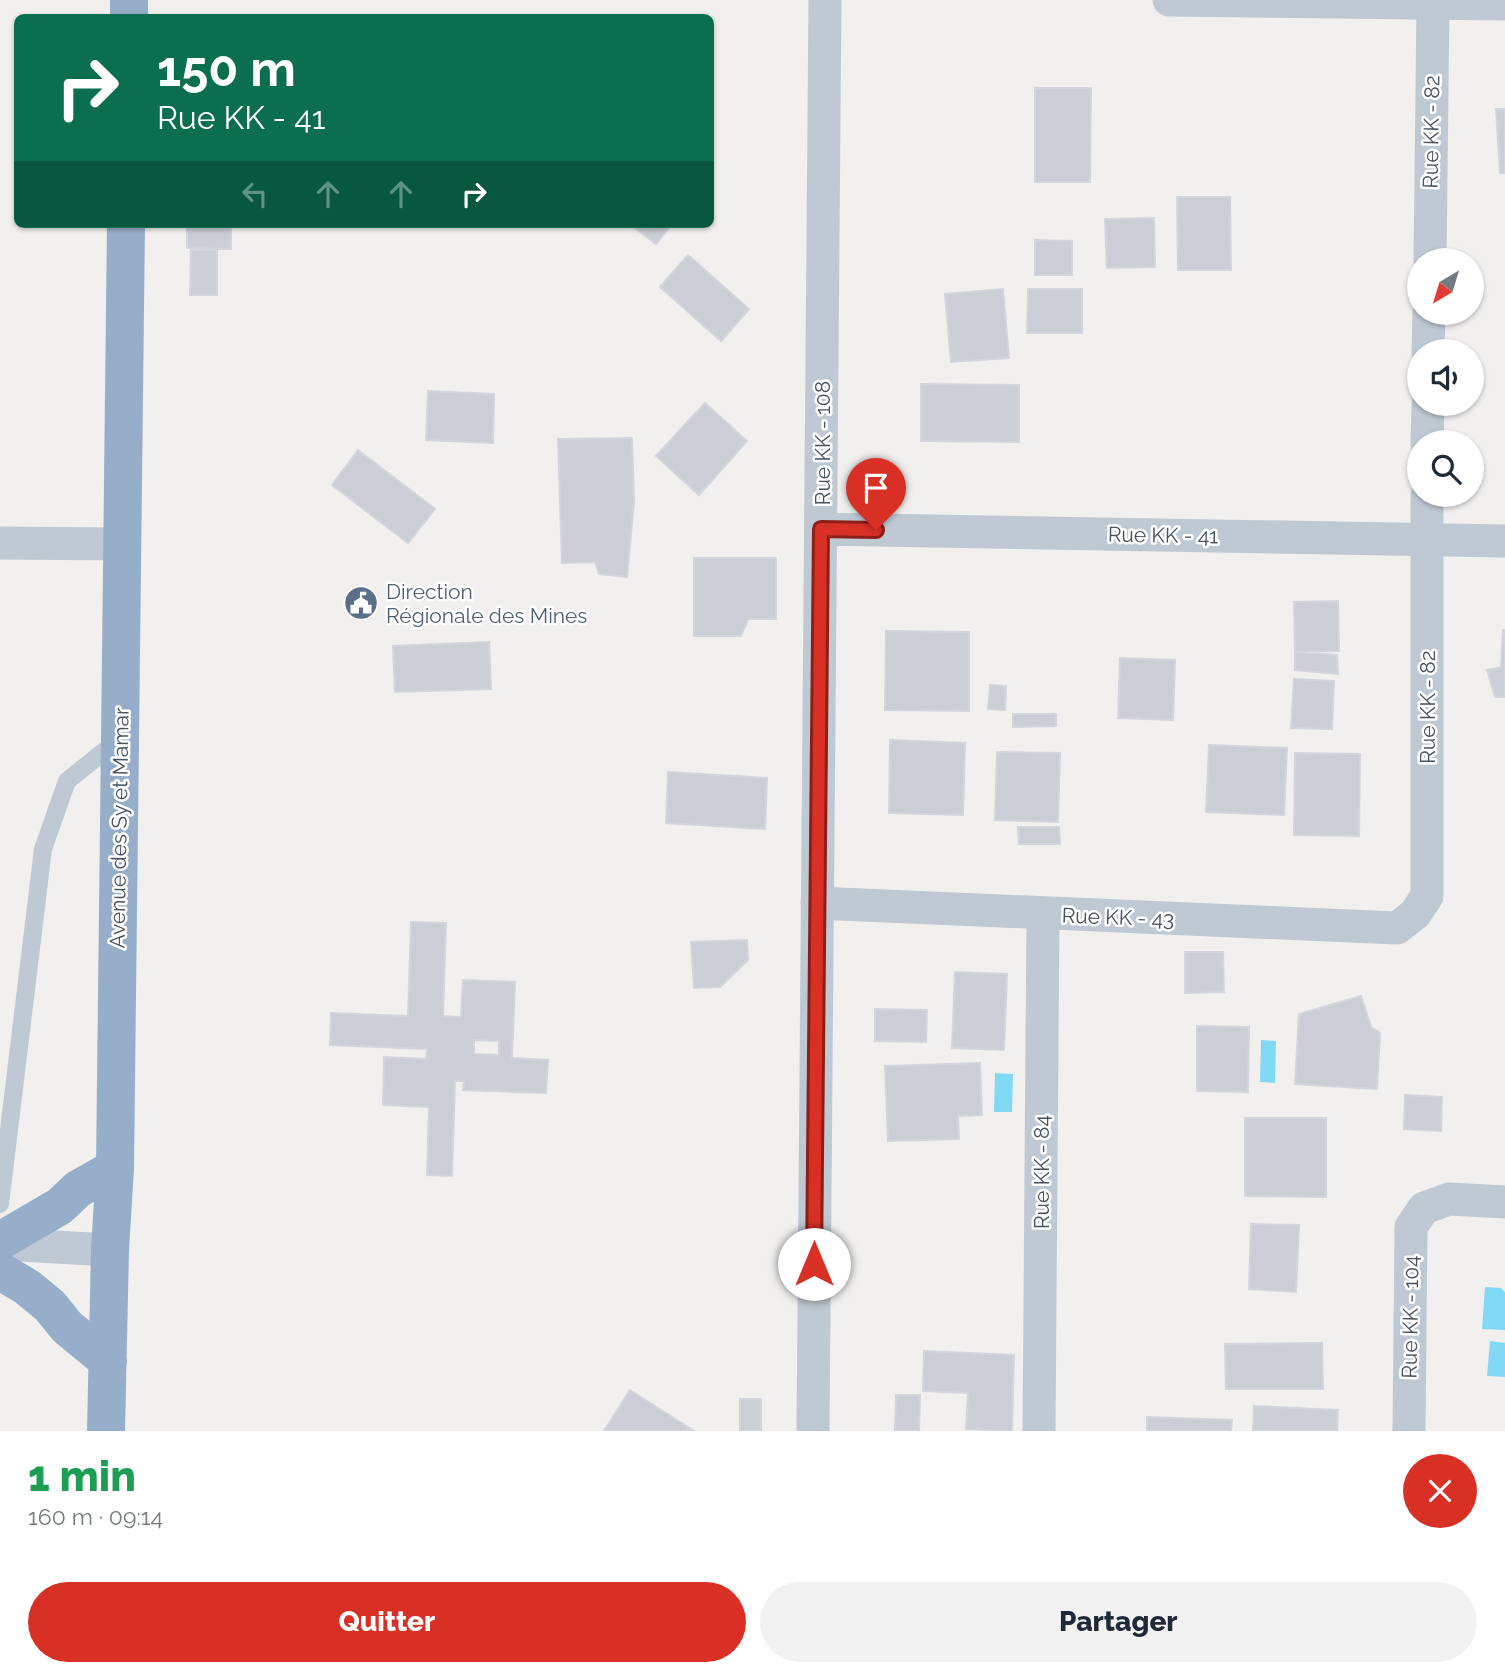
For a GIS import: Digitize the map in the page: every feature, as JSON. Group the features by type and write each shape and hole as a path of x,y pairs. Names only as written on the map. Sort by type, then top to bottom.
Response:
{"highway":[{"name":"Avenue des Sy et Mamar","path":"106,1431 109,1261 115,1168 126,228"},
{"path":"0,1243 61,1206 79,1189 115,1168"},
{"path":"0,1269 50,1306 67,1327 108,1361"}],"street":[{"name":"Rue KK - 108","path":"813,1431 825,0"},
{"path":"1169,0 1502,3"},
{"name":"Rue KK - 82","path":"1430,248 1433,3"},
{"name":"Rue KK - 82","path":"1415,914 1427,896 1427,507"},
{"name":"Rue KK - 41","path":"821,529 1505,541"},
{"path":"0,543 122,544"},
{"name":"Rue KK - 43","path":"817,903 1397,929 1415,914"},
{"name":"Rue KK - 84","path":"1039,1431 1043,914"},
{"name":"Rue KK - 104","path":"1409,1431 1411,1227 1424,1208 1449,1199 1505,1202"},
{"path":"0,1243 109,1261"},
{"path":"0,1269 109,1261"}],"lane":[{"path":"0,1204 43,849 67,781 120,739"}],"water":[{"path":"1261,1040 1276,1041 1275,1083 1260,1082"},
{"path":"995,1073 1013,1074 1012,1112 994,1112"},
{"path":"1485,1287 1501,1288 1505,1292 1505,1330 1482,1329"},
{"path":"1490,1341 1505,1343 1505,1377 1487,1376"}],"building":[{"path":"1035,88 1091,88 1090,182 1035,182"},
{"path":"1496,109 1505,109 1505,173 1500,173"},
{"path":"1177,197 1230,197 1231,270 1178,270"},
{"path":"1154,218 1155,267 1107,268 1105,219"},
{"path":"187,228 231,228 231,249 187,248"},
{"path":"635,228 669,228 656,244"},
{"path":"1035,240 1072,241 1072,275 1035,275"},
{"path":"191,250 217,250 217,295 190,295"},
{"path":"688,255 749,309 721,341 660,287"},
{"path":"1003,289 1009,358 951,362 945,294"},
{"path":"1028,289 1082,289 1082,333 1027,333"},
{"path":"921,384 1019,385 1019,442 921,441"},
{"path":"428,391 494,394 493,443 426,440"},
{"path":"705,403 747,441 699,495 656,456"},
{"path":"632,438 634,501 627,577 599,574 595,562 562,563 558,439"},
{"path":"358,450 435,509 408,543 332,485"},
{"path":"694,558 776,558 776,619 748,619 741,636 694,636"},
{"path":"1338,601 1339,651 1295,652 1294,602"},
{"path":"1503,630 1505,697 1495,697 1487,670 1501,667"},
{"path":"886,631 969,632 969,711 885,710"},
{"path":"489,642 491,689 395,692 393,646"},
{"path":"1295,652 1337,655 1338,674 1295,670"},
{"path":"1120,658 1175,660 1173,720 1118,718"},
{"path":"1294,679 1334,681 1332,729 1291,728"},
{"path":"990,685 1006,686 1005,710 988,709"},
{"path":"1013,714 1056,714 1056,726 1013,727"},
{"path":"890,740 965,743 963,815 889,813"},
{"path":"1209,745 1287,748 1284,815 1206,812"},
{"path":"997,752 1060,753 1058,822 995,820"},
{"path":"1295,753 1360,754 1359,836 1294,835"},
{"path":"668,772 767,778 765,829 666,823"},
{"path":"1018,827 1059,827 1060,844 1019,844"},
{"path":"411,922 446,923 443,1016 461,1017 463,980 515,982 512,1058 548,1060 546,1093 463,1090 464,1081 455,1081 452,1176 427,1175 429,1107 383,1105 384,1057 426,1059 427,1049 330,1045 331,1013 408,1016","holes":["474,1040 499,1041 499,1055 474,1054"]},
{"path":"747,940 748,960 720,987 694,988 691,942"},
{"path":"1185,952 1223,952 1224,992 1185,993"},
{"path":"955,972 1007,974 1004,1050 952,1048"},
{"path":"1361,996 1371,1027 1380,1033 1377,1089 1295,1084 1299,1014"},
{"path":"875,1009 927,1010 926,1042 875,1041"},
{"path":"1197,1026 1249,1027 1248,1092 1197,1091"},
{"path":"980,1063 982,1115 958,1116 959,1139 888,1141 885,1066"},
{"path":"1405,1095 1442,1097 1441,1131 1404,1129"},
{"path":"1245,1118 1326,1118 1326,1197 1245,1196"},
{"path":"1251,1224 1299,1225 1296,1292 1249,1289"},
{"path":"1322,1343 1323,1389 1226,1389 1225,1344"},
{"path":"924,1351 1014,1355 1012,1431 966,1429 968,1393 923,1391"},
{"path":"630,1390 694,1431 604,1431"},
{"path":"896,1395 920,1395 919,1431 895,1431"},
{"path":"740,1399 761,1399 761,1431 740,1431"},
{"path":"1254,1406 1338,1410 1337,1431 1253,1431"},
{"path":"1147,1417 1232,1420 1231,1431 1147,1431"}],"place":[{"name":"Direction Régionale des Mines","path":"361,603"}],"route":[{"path":"814,1264 821,529 876,530"}]}
